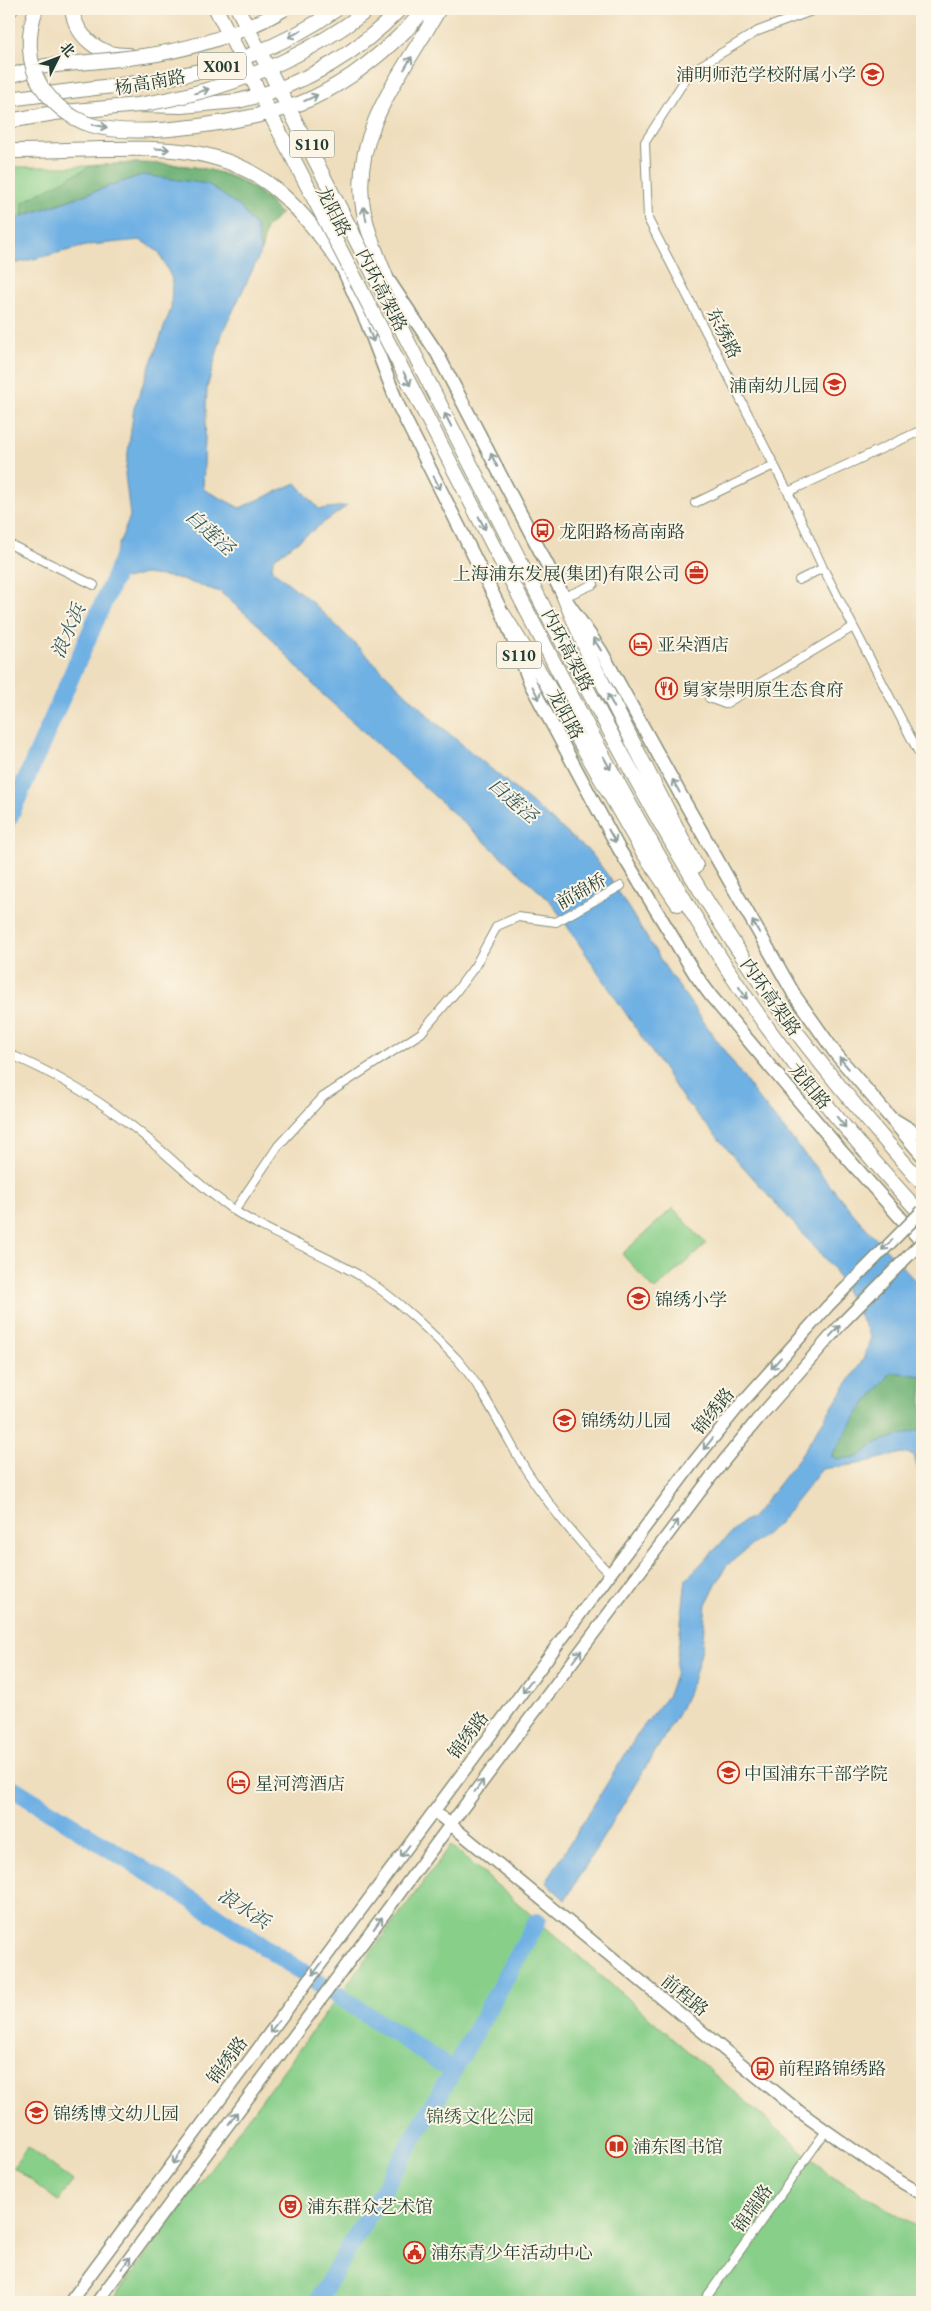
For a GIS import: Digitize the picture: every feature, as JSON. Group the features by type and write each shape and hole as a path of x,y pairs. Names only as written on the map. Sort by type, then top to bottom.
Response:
{"highway":[{"path":"36,9 31,30 30,54 37,78 47,95 62,109 77,119 92,125 126,130 217,124 252,118 301,103 334,87 363,68 406,30 425,9"},
{"path":"72,9 77,29 88,41 104,52 124,55 157,54"},
{"name":"内环高架路","path":"212,9 646,834 730,973 817,1093 922,1215"},
{"path":"9,76 46,66 157,54 206,41 256,23 284,9"},
{"name":"杨高南路","path":"9,99 169,79 222,66 283,40 337,9"},
{"name":"杨高南路","path":"9,121 54,113 138,105 193,94 256,74 314,46 369,9"},
{"path":"138,105 212,104 264,95 287,87 324,69 356,49 400,9"},
{"path":"386,277 367,224 361,180 362,161 376,118 439,9"},
{"name":"内环高架路","path":"242,10 542,604 662,825 746,962 833,1080 922,1183"},
{"path":"9,152 150,148 200,153 222,158 248,170 269,183 288,200 324,239 340,262"},
{"path":"564,597 589,656 746,962"},
{"path":"503,614 544,679 641,849 676,901 730,973"}],"main road":[{"name":"龙阳路","path":"212,9 340,262 367,323 398,405 503,614 531,685 619,849 702,985 842,1152 922,1242"},
{"name":"龙阳路","path":"242,10 343,206 386,277 446,368 564,597 601,651 684,801 804,1010 836,1054 922,1155"},
{"path":"886,1114 922,1136"},
{"name":"锦绣路","path":"70,2302 693,1463 739,1406 828,1306 922,1211"},
{"path":"97,2302 450,1825 705,1485 757,1420 844,1321 922,1242"},
{"name":"前程路","path":"434,1811 826,2131 889,2175 922,2194"}],"street":[{"name":"东绣路","path":"818,9 758,31 690,72 645,142 648,218 788,492 823,568 922,759"},
{"path":"788,492 922,430"},
{"path":"695,503 774,465"},
{"path":"9,544 94,585"},
{"path":"799,580 823,568"},
{"path":"564,597 594,584"},
{"path":"709,698 725,704 853,627"},
{"name":"前锦桥","path":"235,1210 278,1146 324,1097 421,1033 475,966 497,926 518,917 556,922 621,886"},
{"path":"9,1054 46,1069 91,1097 129,1124 235,1210 279,1236 362,1277 412,1314 458,1361 491,1405 528,1473 579,1541 610,1574"},
{"name":"锦瑞路","path":"703,2302 826,2131"}],"green space":[{"path":"133,163 200,168 233,177 262,195 281,214 266,228 261,252 256,227 87,193 9,221 9,167 67,167"},
{"path":"133,163 200,168 233,177 262,195 281,214 266,228 261,252 256,227 240,207 208,184 142,175 22,216 23,202 91,166"},
{"path":"673,1208 706,1244 655,1290 622,1254"},
{"path":"892,1372 922,1376 922,1429 878,1442 858,1457 837,1459 831,1456 863,1406"},
{"name":"锦绣文化公园","path":"451,1845 830,2175 922,2229 922,2302 111,2302"},
{"path":"28,2147 73,2181 58,2201 13,2167"}],"water":[{"name":"白莲泾","path":"142,175 208,184 240,207 256,227 261,252 222,334 207,388 203,489 240,508 296,483 319,509 347,506 273,559 272,570 312,602 433,720 591,853 609,877 667,970 755,1094 857,1218 922,1288 922,1376 892,1372 863,1406 831,1456 837,1459 858,1457 878,1442 922,1429 922,1484 914,1456 902,1453 858,1464 822,1469 778,1524 726,1566 706,1604 702,1648 694,1678 678,1714 565,1900 546,1882 639,1732 668,1695 675,1675 686,1579 743,1521 752,1518 799,1458 863,1360 871,1337 833,1268 684,1100 551,902 321,693 260,626 220,592 177,578 145,574 126,579 110,567 130,516 125,474 134,408 171,309 172,279 159,252 140,240 90,245 9,265 9,221"}],"waterway":[{"name":"浪水浜","path":"9,818 126,551"},
{"name":"浪水浜","path":"9,1786 205,1908 453,2071"},
{"path":"317,2302 453,2071 537,1922"}],"place":[{"name":"浦明师范学校附属小学","path":"872,74"},
{"name":"浦南幼儿园","path":"835,385"},
{"name":"龙阳路杨高南路","path":"543,531"},
{"name":"上海浦东发展(集团)有限公司","path":"696,573"},
{"name":"亚朵酒店","path":"641,644"},
{"name":"舅家崇明原生态食府","path":"666,689"},
{"name":"锦绣小学","path":"639,1299"},
{"name":"锦绣幼儿园","path":"565,1420"},
{"name":"中国浦东干部学院","path":"728,1773"},
{"name":"星河湾酒店","path":"239,1783"},
{"name":"前程路锦绣路","path":"762,2068"},
{"name":"锦绣博文幼儿园","path":"37,2113"},
{"name":"浦东图书馆","path":"617,2146"},
{"name":"浦东群众艺术馆","path":"291,2206"},
{"name":"浦东青少年活动中心","path":"415,2252"}]}
